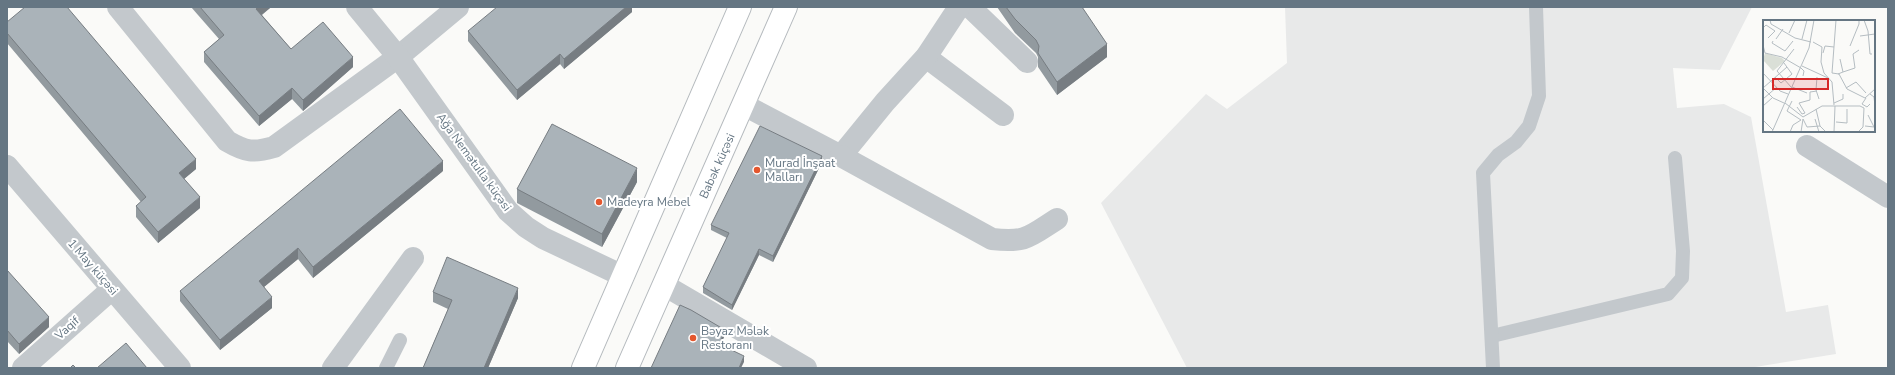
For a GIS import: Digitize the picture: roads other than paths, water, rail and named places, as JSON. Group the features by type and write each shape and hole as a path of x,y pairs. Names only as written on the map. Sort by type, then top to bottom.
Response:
{"main road":[{"path":"583,368 740,7"},
{"name":"Babək küçəsi","path":"627,368 744,106 786,7"}],"street":[{"path":"118,7 227,140 240,148 257,152 274,148 398,57 458,7"},
{"name":"Ağa Nemətulla küçəsi","path":"357,7 398,57 508,211 526,227 543,238 623,276"},
{"path":"841,156 885,102 926,58 959,7"},
{"path":"970,7 1027,62"},
{"path":"926,58 1003,115"},
{"path":"744,106 841,156 992,239 1012,241 1028,238 1057,219"},
{"path":"1807,146 1888,197"},
{"name":"1 May küçəsi","path":"7,166 180,368"},
{"path":"333,368 413,258"},
{"path":"664,285 806,368"},
{"name":"Vaqif","path":"23,368 112,289"}],"lane":[{"path":"1493,368 1483,173 1498,155 1516,142 1529,126 1539,96 1536,7"},
{"path":"1492,336 1668,294 1682,278 1683,251 1675,158"},
{"path":"386,368 400,340"}],"place":[{"name":"Murad İnşaat Malları","path":"757,170"},
{"name":"Madeyra Mebel","path":"599,202"},
{"name":"Bəyaz Mələk Restoranı","path":"693,338"}]}
